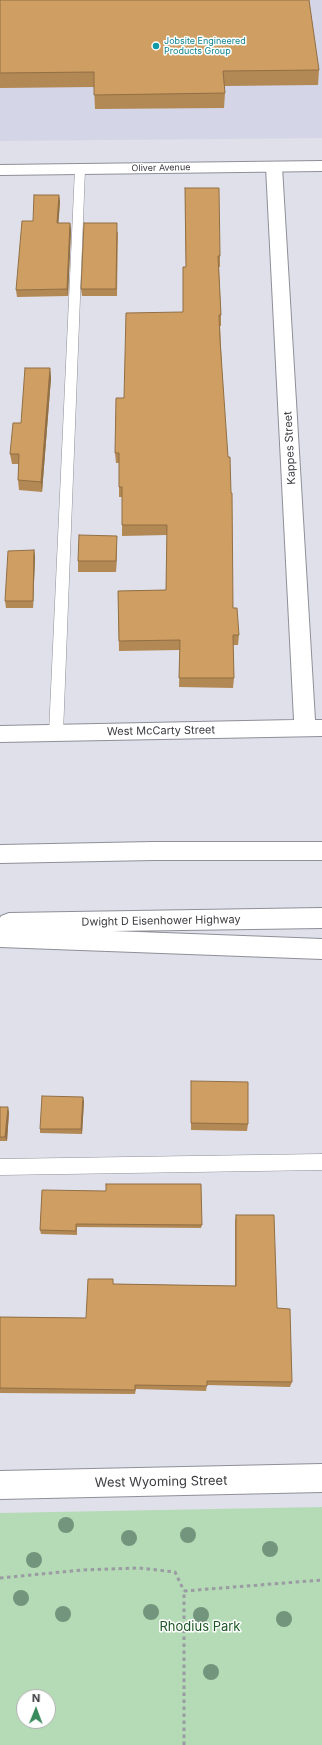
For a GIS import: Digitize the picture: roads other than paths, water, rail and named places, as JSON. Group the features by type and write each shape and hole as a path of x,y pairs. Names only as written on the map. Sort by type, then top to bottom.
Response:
{"main road":[{"name":"Oliver Avenue","path":"0,170 322,166"},
{"name":"Kappes Street","path":"274,167 314,729"},
{"name":"West McCarty Street","path":"0,734 314,729"},
{"path":"0,854 160,851 322,851"},
{"name":"Dwight D Eisenhower Highway","path":"0,923 322,918"},
{"path":"0,937 322,949"},
{"name":"West Wyoming Street","path":"0,1485 322,1478"}],"lane":[{"path":"56,733 80,169"},
{"path":"0,1167 322,1162"}],"place":[{"name":"Jobsite Engineered Products Group","path":"156,46"}],"park label":[{"name":"Rhodius Park","path":"200,1627"}]}
